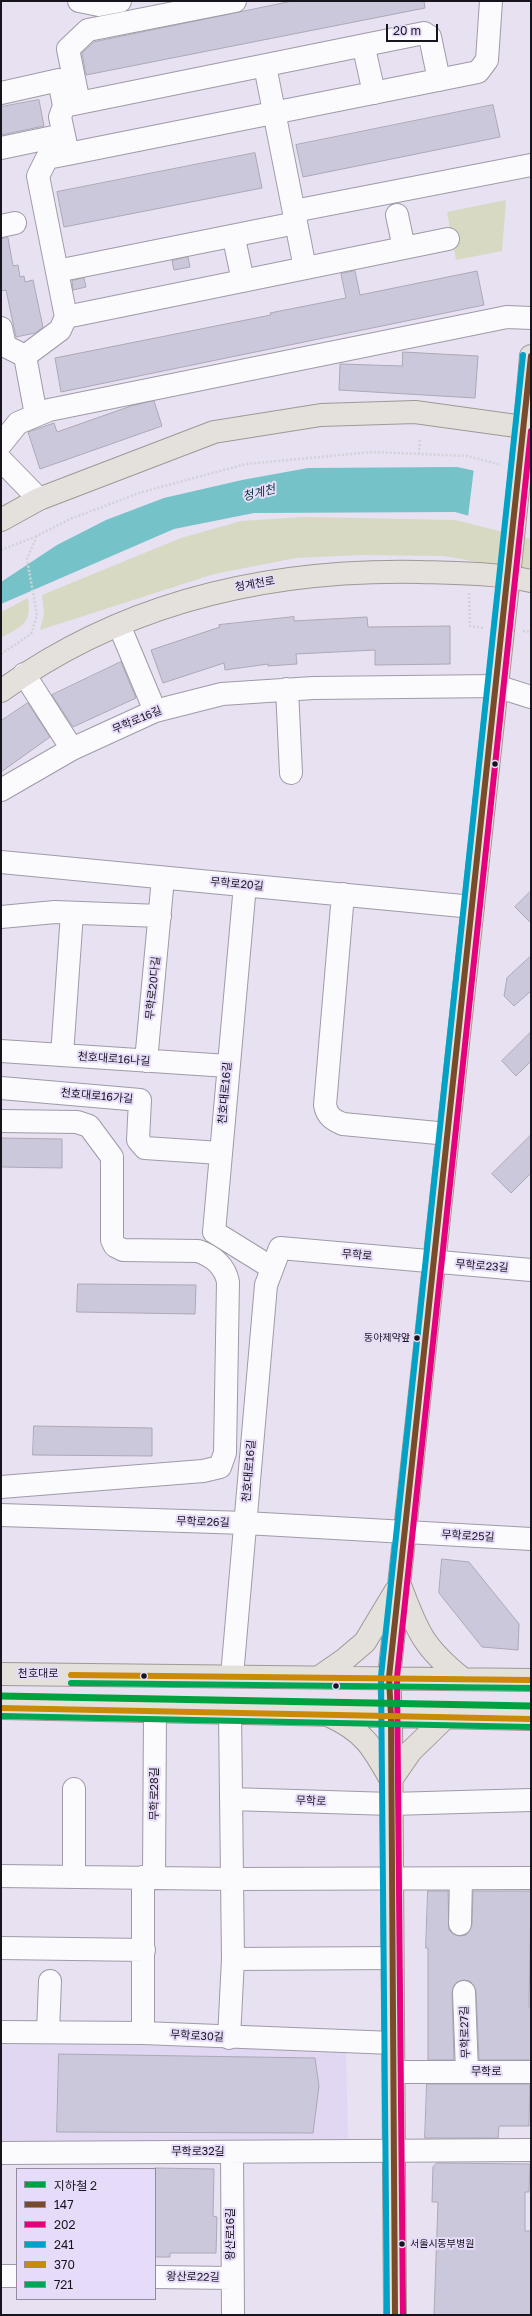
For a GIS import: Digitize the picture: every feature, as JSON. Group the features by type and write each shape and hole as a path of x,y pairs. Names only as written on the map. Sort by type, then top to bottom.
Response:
{"main road":[{"path":"395,2315 392,1804 389,1677 522,451 528,427 531,356"},
{"path":"1,520 39,499 214,432 321,415 415,412 528,427"},
{"name":"청계천로","path":"1,691 24,674 70,647 119,625 224,590 288,578 373,571 510,567 531,582"},
{"path":"319,1676 345,1659 365,1642 398,1593"},
{"path":"398,1593 421,1636 433,1653 463,1679"},
{"name":"천호대로","path":"1,1674 319,1676 531,1680"},
{"path":"1,1708 531,1719"},
{"path":"326,1715 348,1724 369,1742 391,1780"},
{"path":"391,1780 411,1751 446,1717"}],"street":[{"path":"79,1 99,5 120,1"},
{"path":"72,105 68,49 88,30 234,1"},
{"path":"1,148 66,145 274,113 478,72 487,60 491,1"},
{"path":"66,145 60,117 72,105 424,34 430,37 439,80"},
{"path":"366,57 374,93"},
{"path":"265,66 305,268"},
{"path":"1,93 59,80 72,105"},
{"path":"25,356 60,330 66,317 38,176 47,158 66,145"},
{"path":"57,271 531,165"},
{"path":"398,215 404,248"},
{"path":"66,317 448,239"},
{"path":"236,248 243,280"},
{"path":"1,444 18,423 49,410 507,317 531,318"},
{"path":"1,328 5,346 25,356"},
{"path":"25,356 36,415"},
{"path":"1,460 39,499"},
{"path":"119,625 155,711"},
{"path":"24,674 72,749"},
{"name":"무학로16길","path":"1,790 72,749 155,711 222,694 287,690 496,686 531,697"},
{"path":"287,690 291,773"},
{"name":"무학로20길","path":"1,862 473,907"},
{"name":"무학로20다길","path":"146,1061 164,878"},
{"name":"천호대로16길","path":"232,1676 266,1285 276,1258 214,1232 245,885"},
{"path":"343,894 325,1098 326,1112 330,1117 343,1124 448,1134"},
{"path":"1,917 72,913 160,916"},
{"path":"62,1055 72,913"},
{"name":"천호대로16나길","path":"1,1051 228,1066"},
{"name":"천호대로16가길","path":"1,1088 140,1100 138,1140 145,1148 220,1153"},
{"path":"1,1121 77,1122 89,1126 112,1157 112,1240 115,1246 123,1250 198,1251 207,1254 219,1263 228,1282 225,1453 220,1467 202,1472 5,1487 5,1516"},
{"name":"무학로","path":"276,1258 434,1263"},
{"name":"무학로23길","path":"434,1263 531,1270"},
{"name":"무학로26길","path":"5,1516 245,1523 404,1533"},
{"name":"무학로25길","path":"404,1533 531,1539"},
{"name":"무학로28길","path":"143,2033 144,1950 149,1877 155,1711"},
{"path":"229,2038 233,1959 230,1713"},
{"path":"74,1789 74,1876"},
{"name":"무학로","path":"231,1799 392,1804 531,1800"},
{"path":"1,1876 392,1880 531,1878"},
{"path":"460,1924 461,1879"},
{"path":"1,1948 144,1950"},
{"path":"233,1959 392,1958"},
{"path":"48,2032 50,1981"},
{"name":"무학로27길","path":"464,1992 467,2072"},
{"name":"무학로30길","path":"1,2032 143,2033 229,2038 393,2043"},
{"name":"무학로","path":"394,2072 531,2072"},
{"path":"395,2151 531,2150"},
{"name":"무학로32길","path":"1,2153 395,2151"},
{"name":"왕산로16길","path":"232,2152 231,2278 233,2315"},
{"path":"1,2276 16,2276"},
{"name":"왕산로22길","path":"156,2277 231,2278"}],"path":[{"path":"419,454 420,440"},
{"path":"1,550 37,536 70,519 142,492 246,464 372,452 466,456 504,466"},
{"path":"1,654 32,634 36,615 27,560 37,536"}],"shaded area":[{"path":"1,2042 346,2050 348,2141 1,2144"}],"green space":[{"path":"506,200 502,251 456,260 447,212"},
{"path":"304,517 455,520 531,539 531,572 444,556 361,555 296,558 214,574 40,630 44,614 42,595 181,538 241,521"},
{"path":"28,598 28,614 24,624 1,638 1,612"}],"water":[{"name":"청계천","path":"457,467 531,483 531,533 455,512 254,513 174,529 1,604 1,582 57,545 106,520 164,498 242,480 308,468"}],"pier":[{"path":"474,468 531,481 531,535 468,517"}],"building":[{"path":"293,1 424,1 425,8 86,75 82,53 94,42"},
{"path":"39,100 44,126 1,135 1,107"},
{"path":"493,105 500,137 303,177 296,145"},
{"path":"255,153 262,188 64,227 57,192"},
{"path":"8,238 13,266 18,265 20,277 24,276 25,282 33,280 43,327 35,333 16,337 6,290 1,291 1,239"},
{"path":"188,257 190,267 174,270 172,261"},
{"path":"355,271 360,295 477,271 484,305 61,392 55,358 271,315 270,313 346,298 341,274"},
{"path":"84,278 86,287 73,290 72,281"},
{"path":"403,352 478,356 475,398 339,390 340,364 402,366"},
{"path":"154,401 162,426 40,469 28,432 54,423 57,432 131,406"},
{"path":"294,617 294,621 367,617 368,627 450,626 450,664 375,665 375,650 296,654 297,664 268,666 268,664 225,670 224,663 163,683 151,650 220,627 219,625"},
{"path":"121,662 136,698 73,727 52,695"},
{"path":"28,703 50,737 1,772 1,721"},
{"path":"531,891 531,923 515,907"},
{"path":"531,956 531,991 514,1006 504,996 507,978"},
{"path":"531,1032 531,1061 516,1076 502,1061"},
{"path":"531,1135 531,1173 511,1193 492,1174"},
{"path":"1,1138 62,1139 62,1168 1,1167"},
{"path":"78,1284 196,1285 195,1314 77,1312"},
{"path":"34,1426 152,1428 152,1456 33,1455"},
{"path":"442,1559 469,1562 519,1624 518,1650 482,1647 439,1593"},
{"path":"428,1891 448,1891 449,1930 453,1934 460,1936 466,1935 472,1925 473,1891 531,1891 529,2007 531,2007 531,2060 479,2060 476,1991 470,1981 464,1980 457,1982 452,1992 454,2060 428,2060 428,1948 426,1948"},
{"path":"59,2054 315,2058 319,2086 313,2133 57,2132"},
{"path":"427,2084 530,2084 529,2126 499,2126 498,2138 425,2138"},
{"path":"437,2163 530,2164 529,2192 525,2192 525,2231 531,2231 531,2315 434,2315 438,2202 432,2202 433,2167"},
{"path":"156,2168 214,2169 213,2216 217,2217 216,2253 170,2253 170,2257 156,2257"}],"metro line":[{"name":"2","path":"1,1696 531,1706"}],"transit line":[{"name":"241","path":"387,2315 381,1676 523,355"},
{"name":"147","path":"395,2315 391,1716 389,1677 531,356"},
{"name":"202","path":"403,2315 397,1677 531,431"},
{"name":"370","path":"71,1675 531,1680"},
{"name":"721","path":"71,1683 531,1688"},
{"name":"370","path":"1,1708 531,1719"},
{"name":"721","path":"1,1716 531,1727"}],"place":[{"name":"동아제약앞","path":"417,1338"},
{"name":"서울시동부병원","path":"402,2244"}]}
